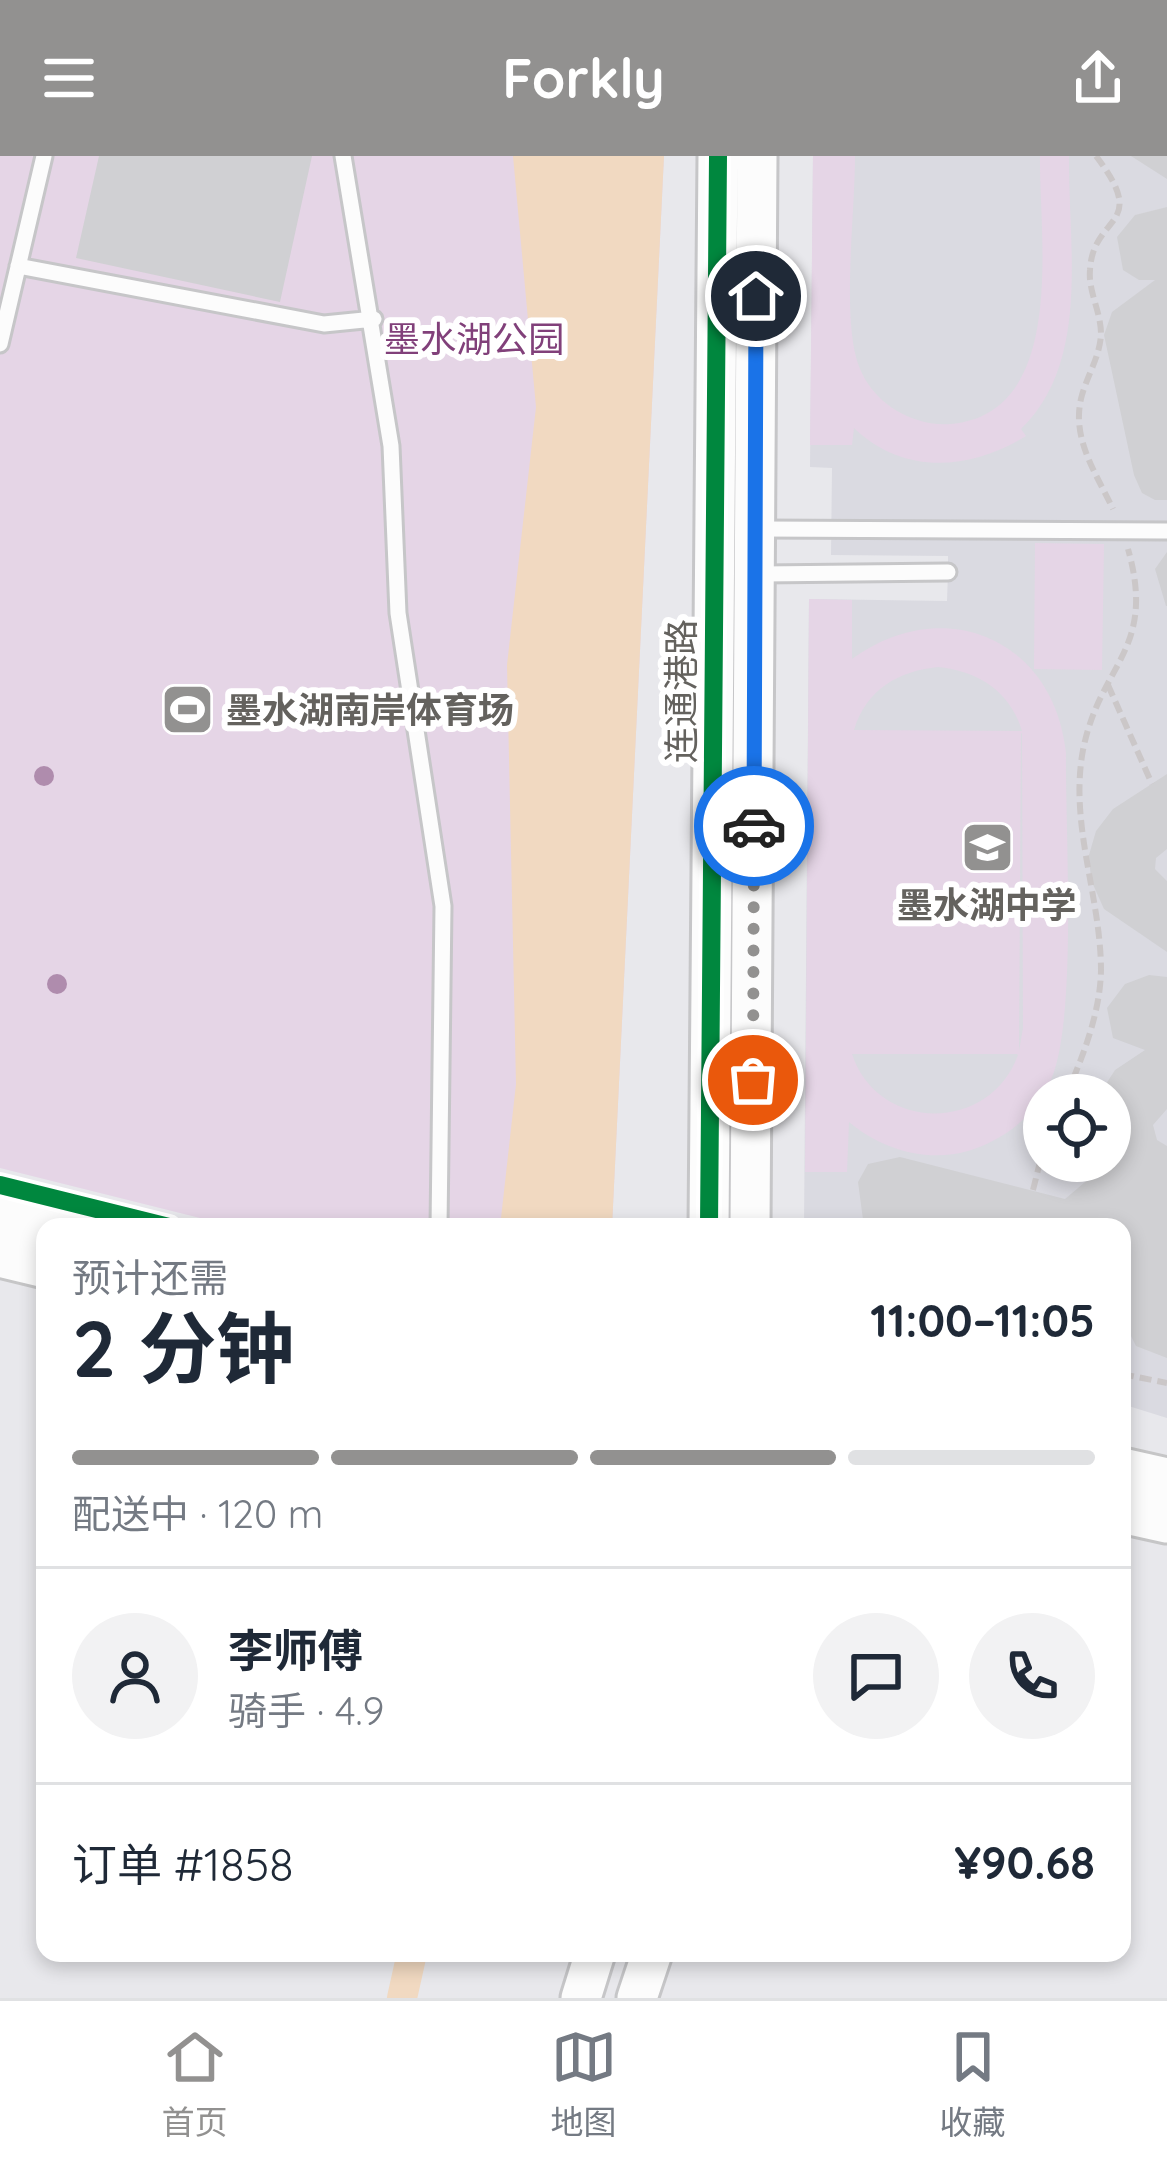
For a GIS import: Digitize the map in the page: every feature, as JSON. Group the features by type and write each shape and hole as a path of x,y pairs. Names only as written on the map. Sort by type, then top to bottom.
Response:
{"main road":[{"path":"0,1211 36,1220"},
{"path":"0,1254 36,1263"},
{"path":"1131,1473 1167,1481"},
{"path":"1131,1512 1167,1520"}],"street":[{"name":"连通港路","path":"709,1218 718,156"},
{"name":"连通港路","path":"750,1218 757,156"},
{"path":"581,1998 592,1962"},
{"path":"637,1998 649,1962"}],"lane":[{"path":"0,344 44,156"},
{"path":"343,156 374,319 394,480 398,613 443,906 439,1218"},
{"path":"18,266 324,324 374,319"},
{"path":"755,529 1167,531"},
{"path":"755,574 948,572"}],"path":[{"path":"1073,1074 1100,987 1080,778 1091,720 1133,640 1138,616 1136,583 1122,530 1088,458 1078,417 1100,343 1090,262 1115,222 1120,198 1114,178 1096,156"},
{"path":"1108,685 1152,784"},
{"path":"1033,1190 1035,1182"},
{"path":"1131,1376 1167,1383"}],"shaded area":[{"path":"513,156 664,156 612,1218 501,1218 516,1084 507,665 536,407"},
{"name":"墨水湖中学","path":"813,156 1167,156 1167,1418 1131,1407 1131,1218 804,1218 809,599 947,601 948,556 831,555 832,468 810,467"}],"green space":[{"name":"墨水湖公园","path":"0,156 664,156 612,1218 200,1218 0,1168"},
{"path":"813,156 855,156 850,313 860,368 887,404 907,416 941,424 980,417 1006,399 1024,372 1041,301 1040,156 1069,156 1072,264 1067,336 1043,401 1021,429 1026,436 983,456 938,463 894,454 854,428 852,445 810,445"},
{"path":"1035,543 1104,544 1102,670 1034,669"},
{"path":"809,599 852,600 852,659 887,639 923,629 957,629 989,638 1017,655 1040,681 1057,713 1066,753 1067,971 1053,1074 1023,1074 1023,1119 968,1151 936,1155 905,1151 875,1140 849,1122 847,1172 805,1172","holes":["938,667 966,673 1001,694 1022,731 854,730 875,694 897,678","1021,734 1023,1028 1019,1051","852,1054 1017,1054 1018,1055 1004,1081 984,1099 960,1110 934,1113 909,1110 885,1098 865,1080"]}],"building":[{"path":"99,156 312,156 280,302 76,258"},
{"path":"1131,156 1167,156 1167,179"},
{"path":"1167,207 1167,500 1155,500 1142,493 1134,475 1104,335 1112,312 1155,280 1139,280 1123,270 1117,237 1135,215"},
{"path":"1167,552 1167,606 1166,606 1155,569"},
{"path":"1167,774 1167,849 1156,858 1155,869 1167,881 1167,952 1104,909 1091,880 1089,855 1096,831 1113,809"},
{"path":"1149,975 1167,977 1167,1109 1153,1125 1157,1140 1167,1146 1167,1358 1136,1346 1131,1336 1131,1218 863,1218 858,1182 868,1164 900,1157 1065,1199 1085,1182 1131,1182 1131,1074 1112,1074 1145,1050 1113,1038 1107,1008 1125,984"}],"waterway":[{"path":"402,1998 410,1962"}],"cycle path":[{"path":"709,1218 718,156"},
{"path":"0,1185 133,1218"}],"way so far":[{"path":"753,1080 754,826"}],"place":[{"name":"墨水湖南岸体育场","path":"187,709"},
{"name":"墨水湖中学","path":"987,848"}],"route":[{"path":"754,826 756,296"}]}
